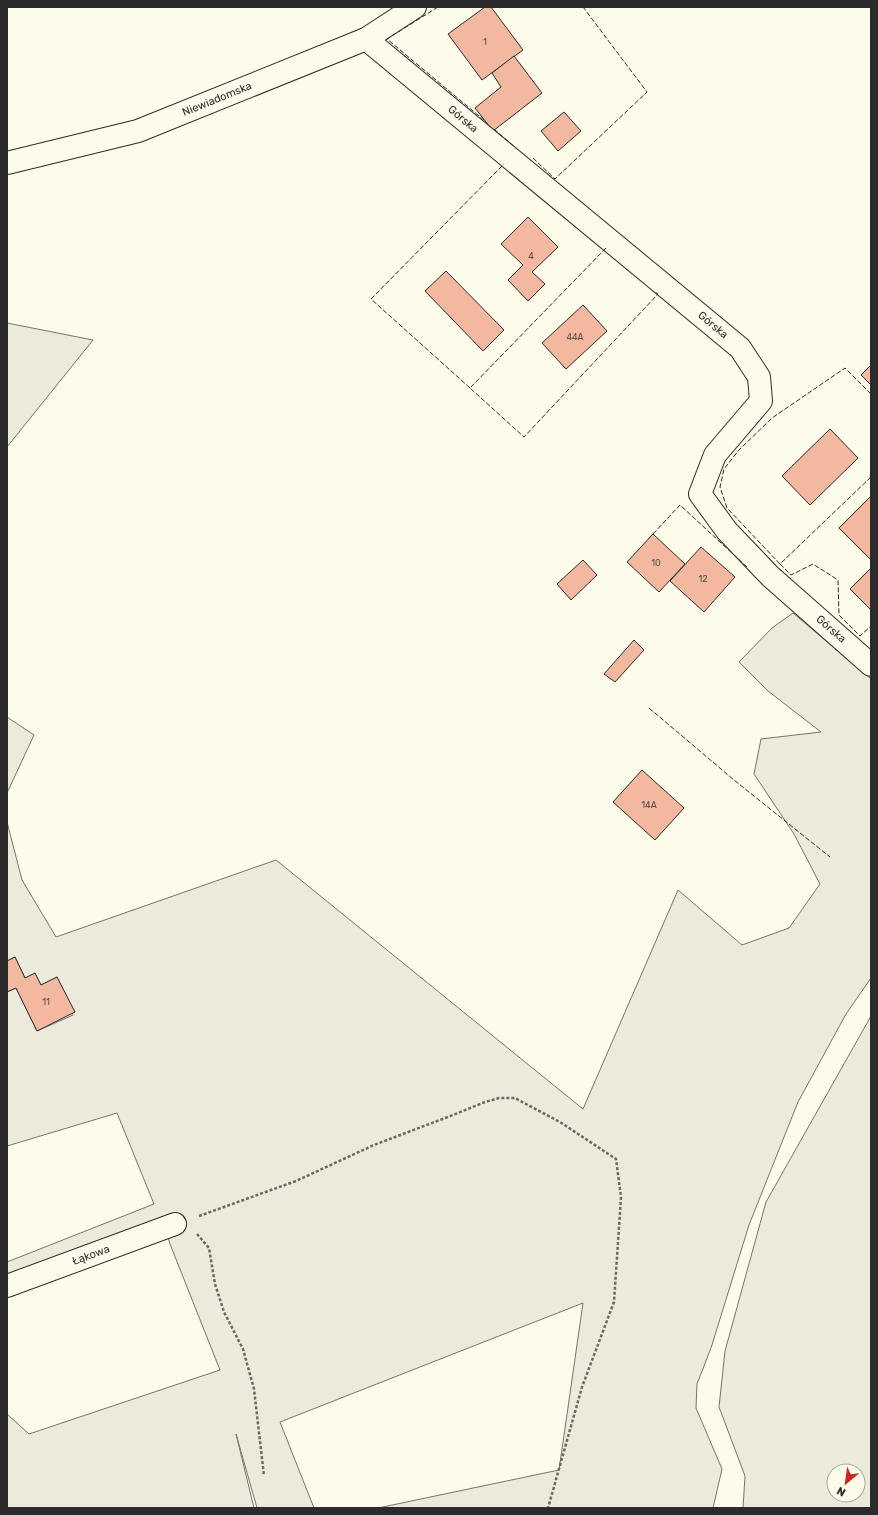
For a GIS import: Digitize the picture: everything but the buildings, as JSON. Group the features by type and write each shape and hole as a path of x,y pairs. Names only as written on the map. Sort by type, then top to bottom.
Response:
{"street":[{"name":"Niewiadomska","path":"7,163 138,131 366,39 415,7"},
{"name":"Górska","path":"366,39 740,348 759,377 761,400 715,455 700,494 727,530 770,576 871,665"},
{"name":"Łąkowa","path":"7,1286 176,1224"}],"path":[{"path":"176,1224 296,1181 374,1145 499,1098 515,1098 560,1122 616,1159 621,1197 614,1302 582,1387 548,1508"},
{"path":"176,1224 192,1229 202,1238 209,1248 215,1284 224,1312 242,1349 254,1389 264,1476"}],"shaded area":[{"path":"7,323 93,340 7,447"},
{"path":"793,613 871,679 871,978 846,1014 798,1102 749,1225 711,1348 697,1384 696,1408 722,1469 713,1508 378,1508 559,1470 583,1303 280,1422 314,1508 257,1508 236,1434 254,1508 7,1508 7,1414 29,1434 220,1370 170,1244 162,1218 7,1276 7,1262 154,1204 117,1113 7,1146 7,992 16,988 37,1031 73,1015 57,977 41,985 35,974 25,978 15,957 7,961 7,822 22,880 56,937 276,860 583,1109 678,890 742,945 789,928 820,884 794,834 754,774 761,739 821,732 768,691 739,662 772,628"},
{"path":"7,717 34,735 7,793"},
{"path":"871,1016 871,1508 743,1508 745,1476 719,1407 725,1351 766,1202"}],"fence":[{"path":"438,7 387,39 485,121"},
{"path":"533,158 555,179 647,92 583,7"},
{"path":"494,129 517,149"},
{"path":"470,388 371,299 504,164"},
{"path":"606,248 470,388 524,437 658,294 655,292"},
{"path":"780,564 727,508 720,487 724,469 739,450 772,418 845,368 871,394"},
{"path":"871,477 780,564 791,575 813,564 838,580 839,615 860,636 871,626"},
{"path":"653,534 680,505 747,567"},
{"path":"649,708 734,780 830,857"}]}
